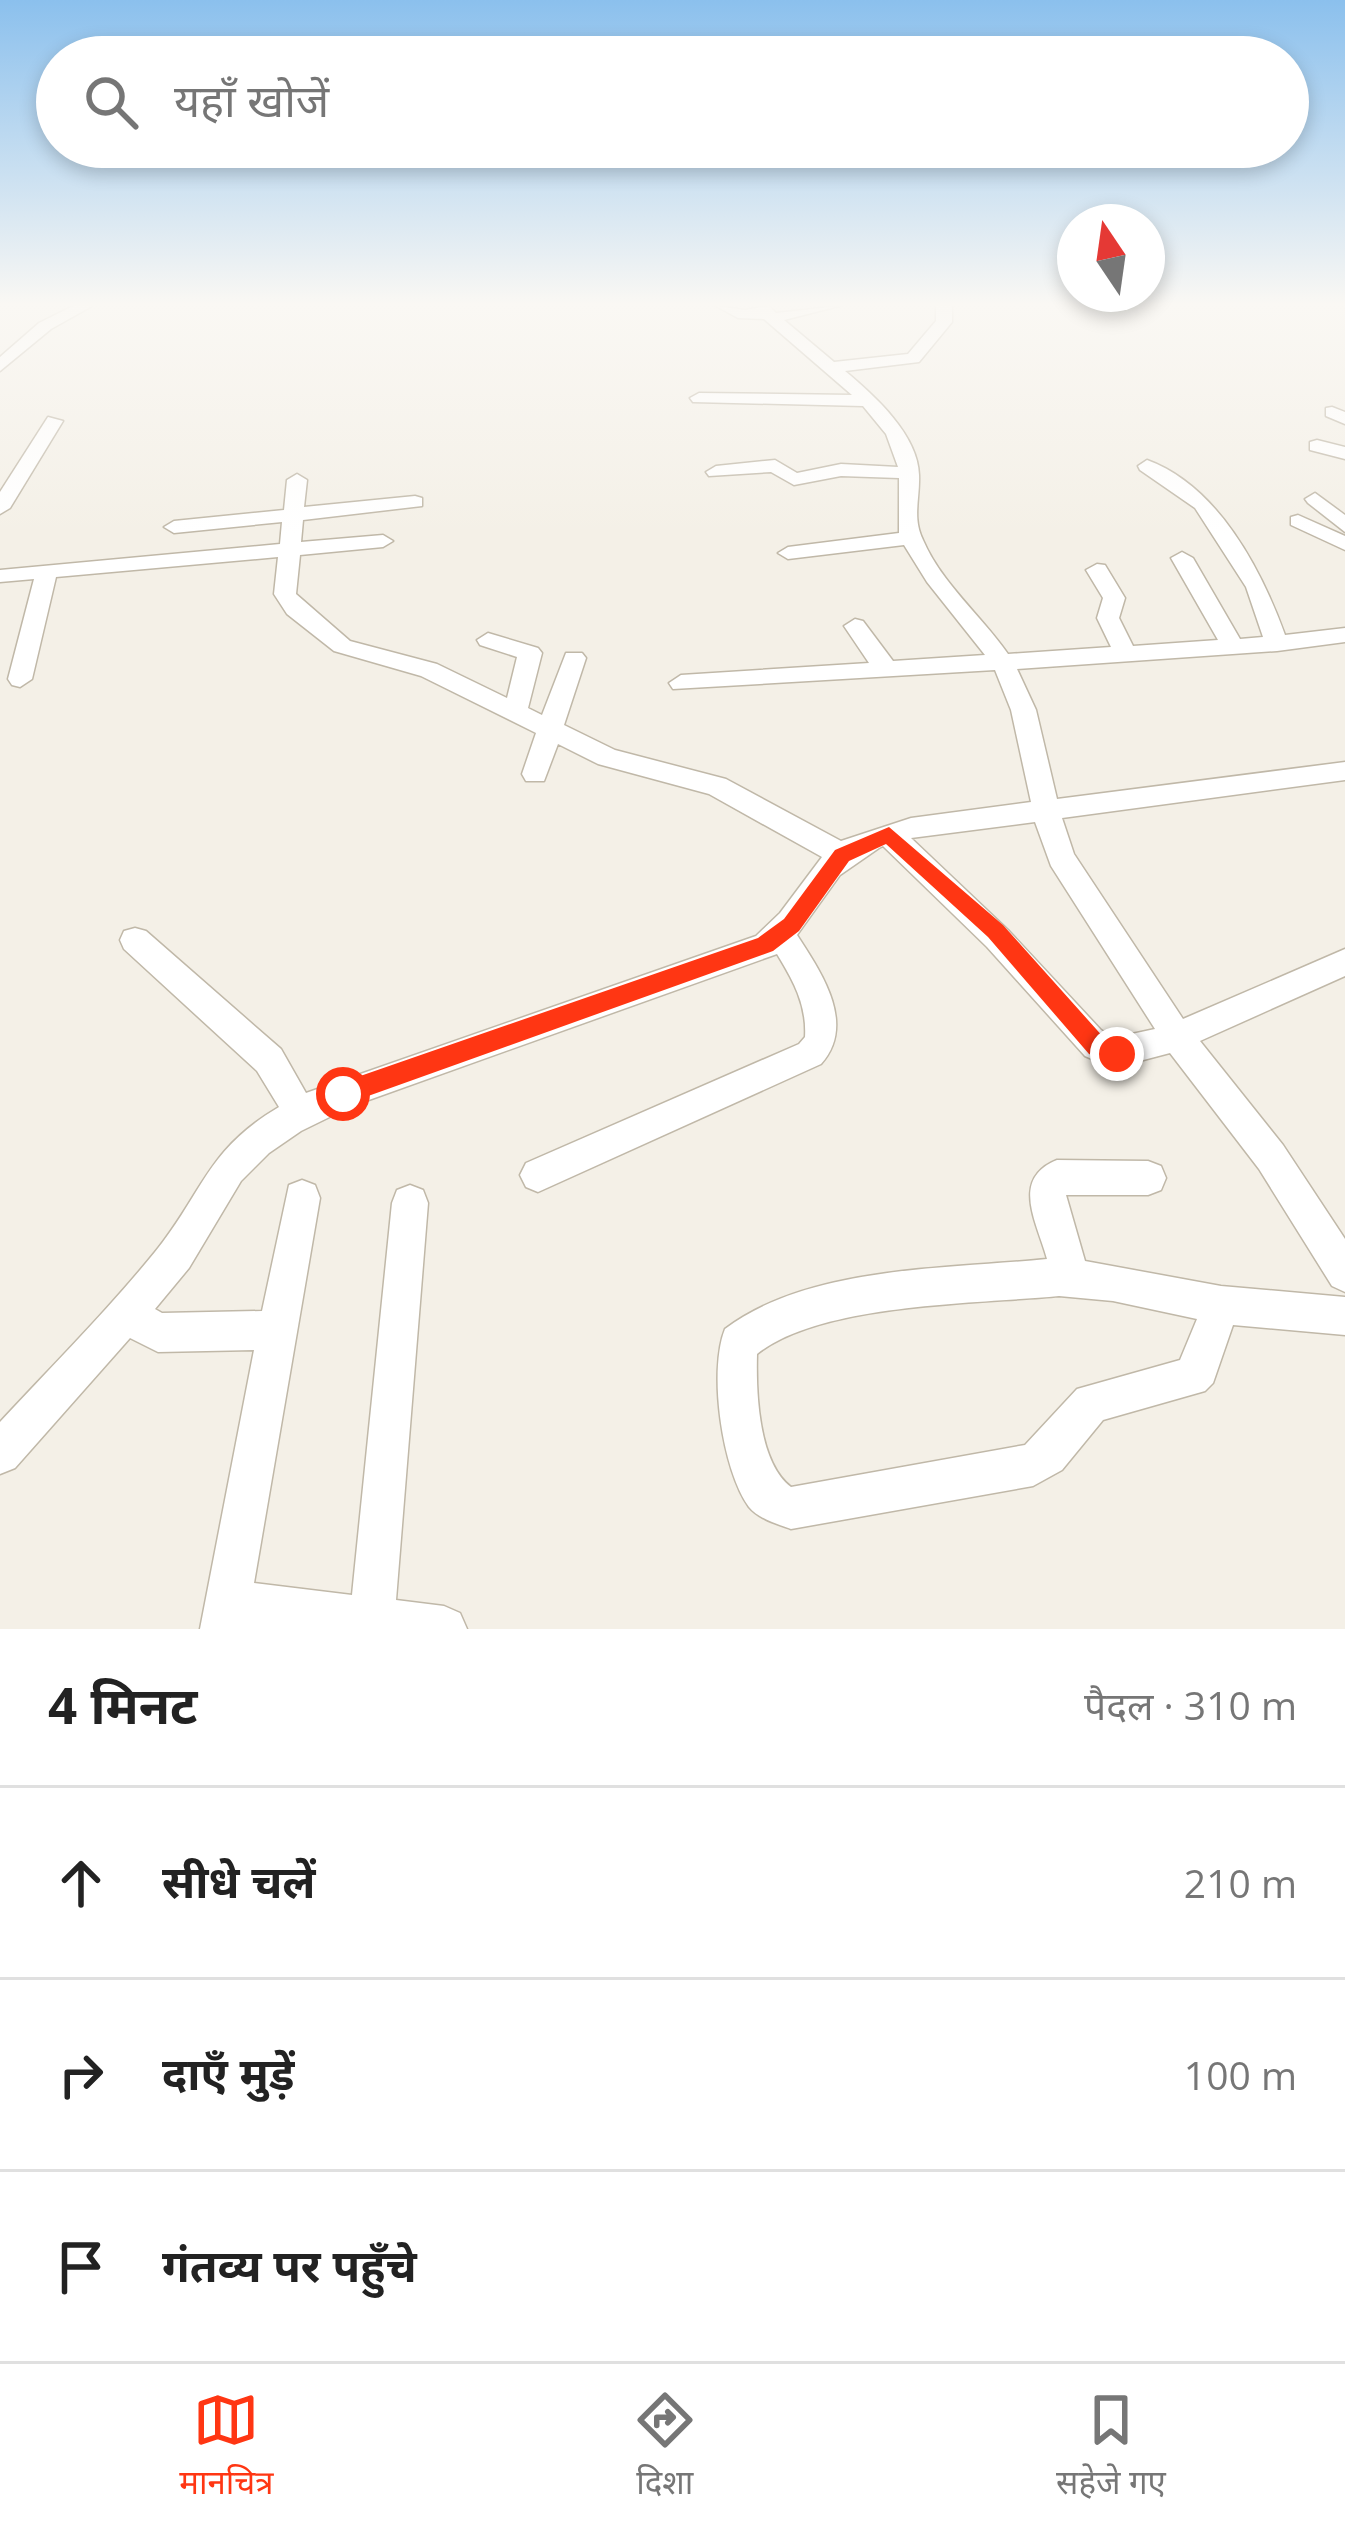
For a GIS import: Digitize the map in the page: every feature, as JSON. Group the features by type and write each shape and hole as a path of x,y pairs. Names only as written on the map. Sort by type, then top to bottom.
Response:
{"street":[{"path":"847,382 893,430 911,472 906,520 911,538 1003,663 1018,692 1044,809 1061,858 1176,1035 1271,1157 1345,1274"},
{"path":"699,398 867,401"},
{"path":"0,508 54,421"},
{"path":"1317,446 1345,453"},
{"path":"716,472 775,466 794,479 841,470 911,472"},
{"path":"1147,466 1202,505 1250,576 1277,644"},
{"path":"297,480 286,552 288,602 342,646 429,670 607,757 717,786 842,855"},
{"path":"1315,499 1345,526"},
{"path":"174,527 415,502"},
{"path":"1298,521 1345,544"},
{"path":"788,553 911,538"},
{"path":"0,576 383,542"},
{"path":"1183,558 1233,647"},
{"path":"1097,570 1114,598 1108,618 1126,653"},
{"path":"20,679 47,572"},
{"path":"855,626 886,669"},
{"path":"681,683 1277,644 1345,635"},
{"path":"488,640 526,650 530,662 514,712"},
{"path":"535,774 574,658"},
{"path":"0,1454 191,1235 216,1185 242,1152 298,1114 766,945 781,935 842,855 889,835 1044,809 1339,779"},
{"path":"889,835 995,931 1097,1046 1117,1054 1342,968"},
{"path":"538,1175 810,1054 820,1043 821,1017 800,965 781,935"},
{"path":"135,940 269,1060 284,1079 298,1114"},
{"path":"1071,1277 1046,1187 1049,1180 1148,1178"},
{"path":"302,1198 226,1615 372,1620 444,1629"},
{"path":"372,1620 410,1203"},
{"path":"1221,1305 1191,1377 1091,1403 1033,1466 791,1508 776,1504 762,1490 736,1367 739,1343 747,1333 852,1297 905,1288 1071,1277 1221,1305 1345,1316"},
{"path":"126,1312 158,1334 279,1330"}],"route":[{"path":"343,1094 766,945 791,925 842,855 889,835 995,931 1077,1027 1097,1046 1117,1054"}]}
